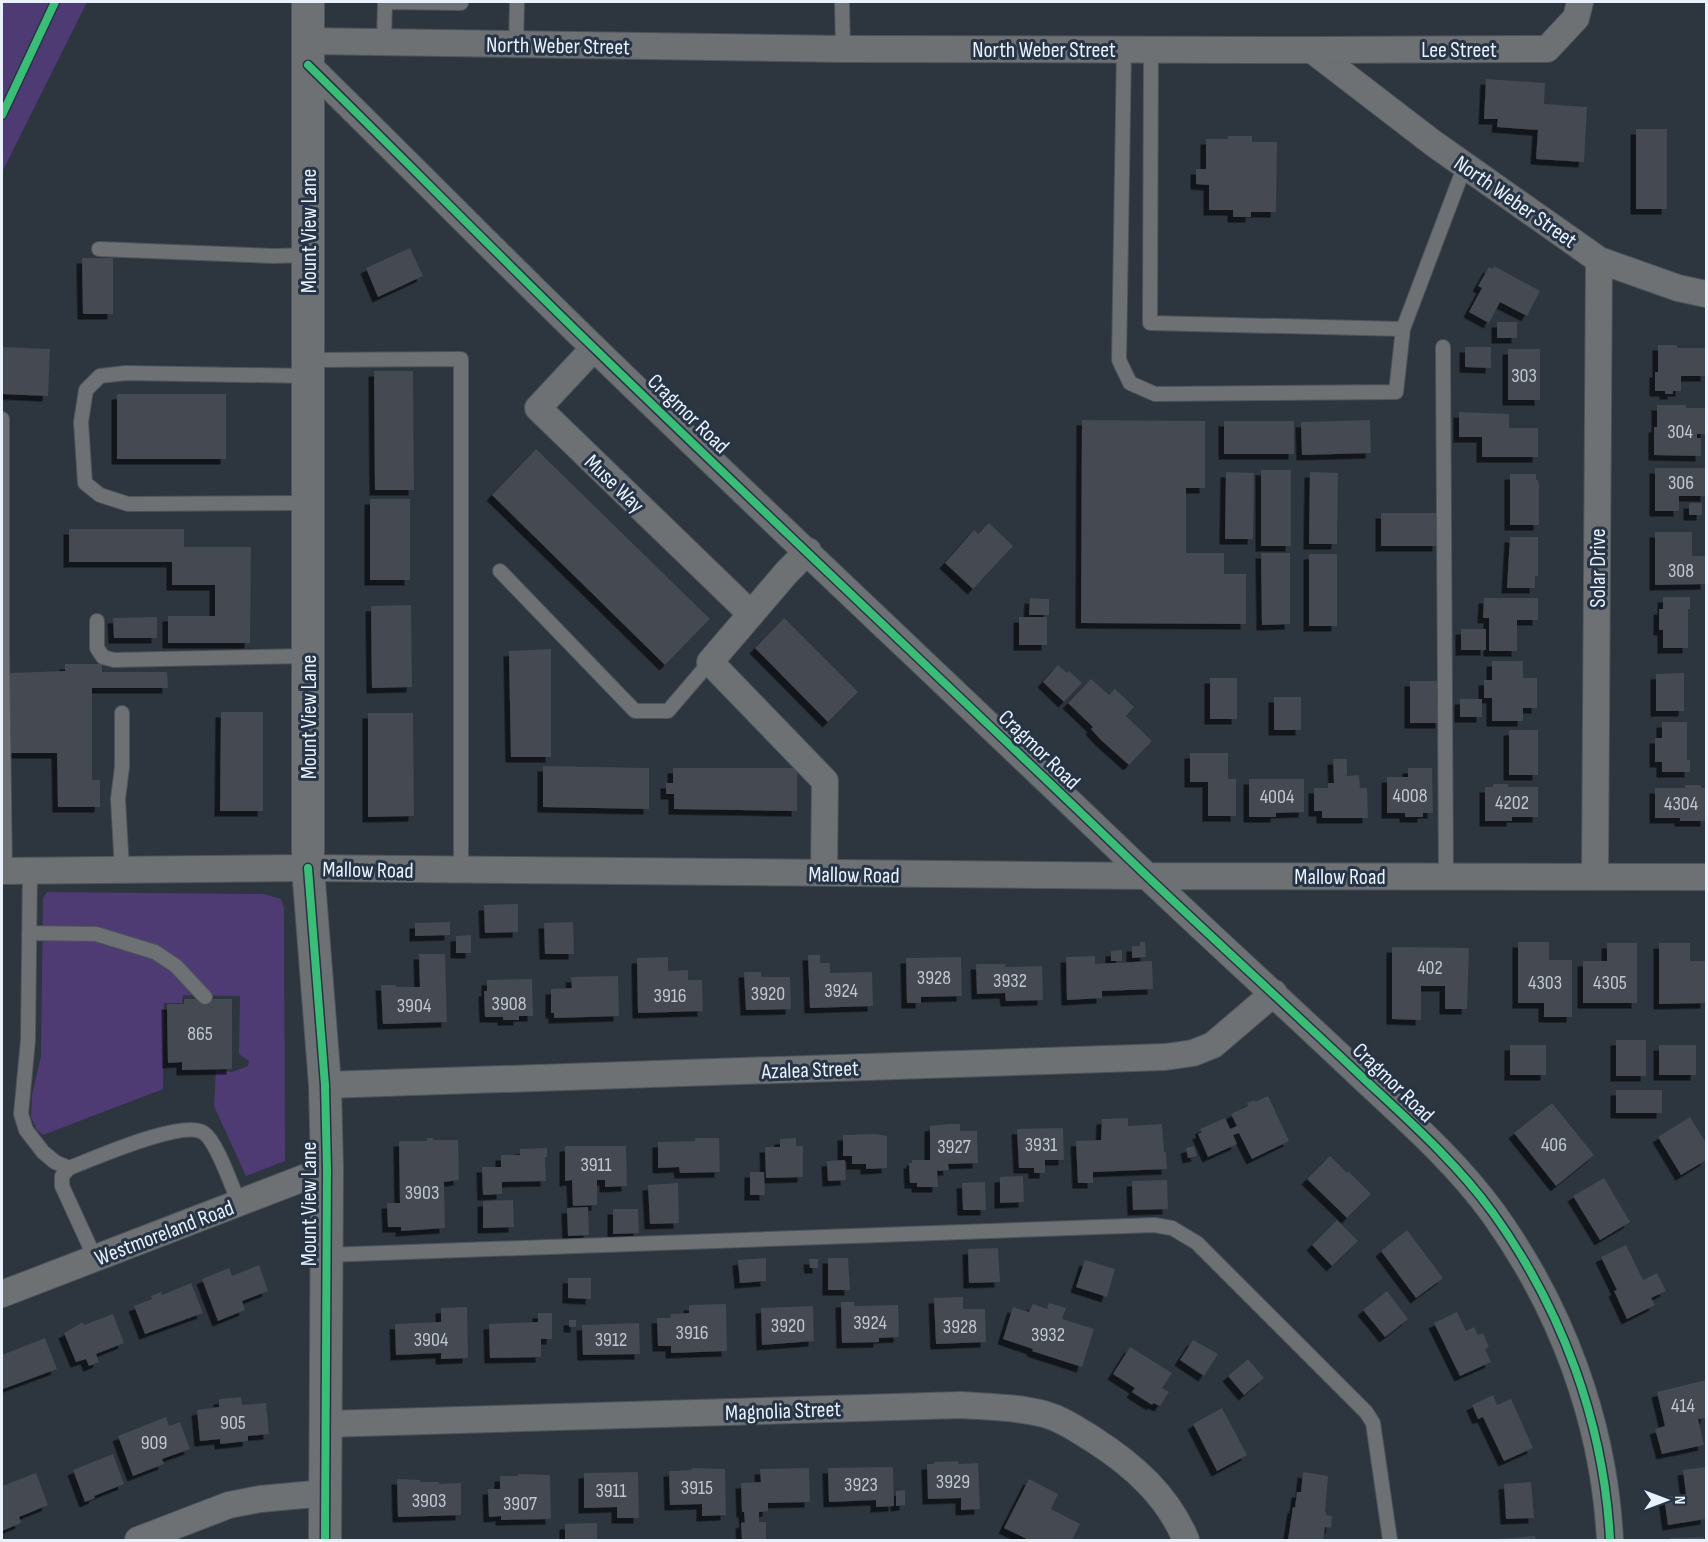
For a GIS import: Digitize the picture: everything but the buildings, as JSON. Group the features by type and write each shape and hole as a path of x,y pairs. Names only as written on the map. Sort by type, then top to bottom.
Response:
{"street":[{"name":"Mount View Lane","path":"308,2 308,868 325,1085 327,1169 325,1540"},
{"name":"Lee Street","path":"1312,50 1547,49 1576,18 1580,2"},
{"name":"North Weber Street","path":"308,53 384,42 843,50 1312,50 1465,165 1599,260 1678,288 1707,294"},
{"name":"Cragmor Road","path":"308,53 594,348 1147,876 1440,1150 1491,1209 1520,1252 1549,1306 1574,1361 1589,1411 1603,1475 1610,1540"},
{"name":"Solar Drive","path":"1595,876 1599,260"},
{"name":"Muse Way","path":"594,348 538,408 752,614"},
{"path":"808,551 787,572 710,662 825,781 824,873"},
{"name":"Mallow Road","path":"12,870 308,868 1147,876 1707,877"},
{"name":"Azalea Street","path":"325,1085 1165,1057 1193,1053 1214,1045 1274,993"},
{"name":"Westmoreland Road","path":"2,1294 327,1169"},
{"name":"Magnolia Street","path":"326,1424 962,1405 1010,1408 1045,1414 1072,1425 1104,1446 1141,1475 1160,1496 1179,1522 1186,1540"},
{"path":"138,1540 230,1505 260,1498 325,1493"}],"lane":[{"path":"384,42 385,2 461,3"},
{"path":"516,44 518,2"},
{"path":"842,2 843,50"},
{"path":"1124,49 1119,360 1130,383 1155,394 1396,392 1403,329 1465,165"},
{"path":"1151,49 1150,323 1403,329"},
{"path":"99,249 274,256 308,255"},
{"path":"1443,347 1446,876"},
{"path":"308,503 128,504 100,495 85,483 81,422 86,390 100,376 126,373 308,368 461,359 461,870"},
{"path":"2,419 3,810 12,870 29,933 28,1040 21,1114 26,1130 44,1152 55,1162 69,1168"},
{"path":"500,571 635,711 668,711 710,662"},
{"path":"97,621 97,648 103,657 114,660 308,656"},
{"path":"122,713 122,767 118,799 122,870"},
{"path":"29,933 96,934 155,952 176,966 205,997"},
{"path":"95,1258 62,1186 62,1176 69,1168 169,1131 193,1129 204,1133 213,1144 239,1203"},
{"path":"327,1255 1154,1225 1172,1228 1197,1243 1366,1412 1373,1423 1390,1540"}],"shaded area":[{"path":"2,2 87,2 2,172"},
{"path":"47,892 264,894 281,899 284,908 285,1161 246,1176 214,1106 216,1070 232,1072 248,1066 249,1061 239,1054 240,996 183,995 182,1003 164,1003 163,1089 43,1135 37,1130 31,1117 32,1095 41,1056 43,898"}],"cycle path":[{"path":"2,115 55,2"},
{"path":"308,65 660,412 1155,884 1413,1125 1479,1194 1518,1250 1540,1288 1575,1369 1589,1410 1599,1453 1610,1540"},
{"path":"308,868 325,1085 327,1169 325,1540"}]}
